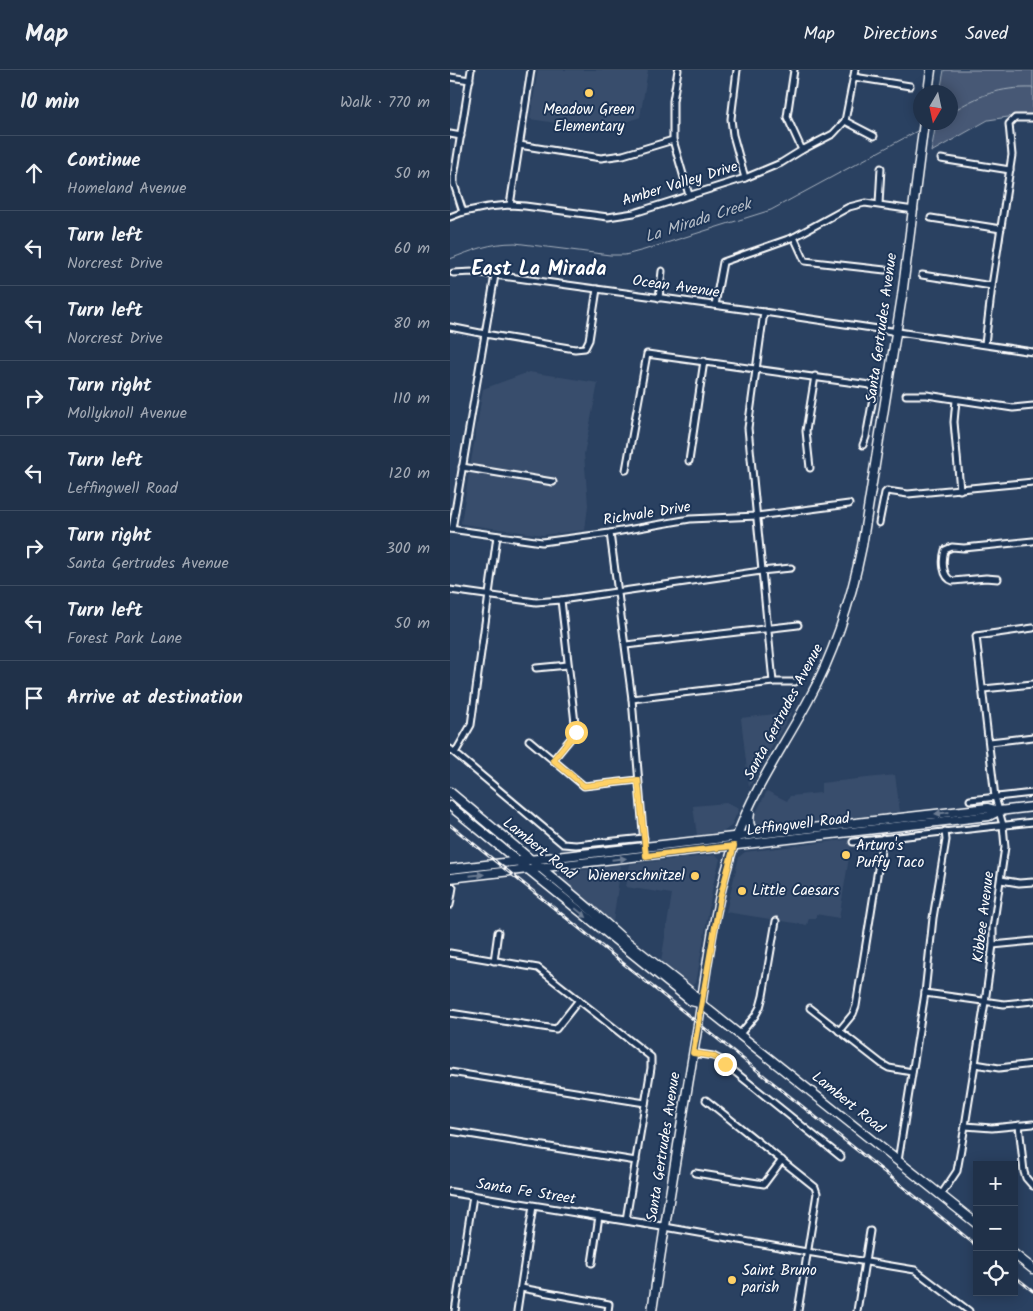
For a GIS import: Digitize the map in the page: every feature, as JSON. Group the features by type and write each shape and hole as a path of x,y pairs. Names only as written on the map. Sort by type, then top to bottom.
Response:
{"main road":[{"path":"929,85 931,70"},
{"name":"Santa Gertrudes Avenue","path":"652,1311 701,1004 720,898 734,846 752,801 809,700 830,656 844,620 854,585 862,546 896,330 914,210 923,130"},
{"name":"Lambert Road","path":"450,792 575,896 621,937 692,993 701,1004 973,1221"},
{"path":"752,801 749,825 755,832 764,834"},
{"name":"Lambert Road","path":"450,806 691,1000 701,1004"},
{"name":"Leffingwell Road","path":"450,878 989,816 999,811 1033,807"},
{"name":"Leffingwell Road","path":"450,869 988,808 999,811"},
{"path":"487,836 504,856 501,864"},
{"path":"575,896 559,880 558,875 561,869 577,864"},
{"path":"1018,1257 1033,1270"}],"street":[{"path":"463,212 454,184 472,70"},
{"path":"510,205 531,70"},
{"path":"678,70 673,101 673,140 689,195"},
{"path":"737,70 731,119 733,135 745,178"},
{"path":"794,70 787,117 802,150"},
{"path":"855,70 845,121 874,136"},
{"path":"450,77 470,80"},
{"path":"854,77 910,86"},
{"path":"985,344 1012,155 1009,129 1011,121 1015,118 1033,118"},
{"name":"Amber Valley Drive","path":"450,218 463,212 510,205 608,217 634,213 745,178 781,163 833,134 845,121"},
{"path":"450,134 461,136"},
{"path":"519,145 601,158 623,155 673,140"},
{"path":"940,159 1010,170"},
{"path":"879,204 881,168"},
{"path":"715,305 723,262 794,237 849,207 865,203 914,210"},
{"path":"931,218 1001,229"},
{"path":"794,237 805,261 885,270"},
{"path":"659,298 662,271"},
{"name":"Ocean Avenue","path":"453,273 473,272 896,330 1033,352"},
{"path":"451,529 495,275"},
{"path":"922,275 992,286"},
{"path":"450,327 575,349 585,348 589,340 597,289"},
{"path":"764,312 748,428 773,682"},
{"path":"626,470 647,354 870,384 874,393 863,445"},
{"path":"689,461 704,362"},
{"path":"810,468 806,431 815,376"},
{"path":"906,395 917,394 1013,408 1033,406"},
{"path":"956,400 954,422 960,490"},
{"path":"462,467 553,482"},
{"path":"879,523 884,492 887,491 908,494 1033,482"},
{"name":"Richvale Drive","path":"451,529 542,542 610,533 690,519 757,516 849,504"},
{"path":"610,533 626,645 646,856"},
{"path":"456,753 471,725 497,536"},
{"path":"998,579 986,578 953,582 948,580 943,556 945,550 952,547 964,548 1033,541"},
{"path":"450,590 536,602 791,568"},
{"path":"553,760 576,732 561,600"},
{"path":"626,645 798,625"},
{"name":"Kibbee Avenue","path":"940,1195 957,1171 985,1002 993,928 1005,847 1003,825 995,797 976,636 1033,628"},
{"path":"536,668 568,665"},
{"path":"632,699 773,682 795,682"},
{"path":"983,689 1033,684"},
{"path":"990,742 1033,737"},
{"path":"529,740 584,786 638,780"},
{"path":"450,749 564,844 576,845 644,838"},
{"path":"970,800 1033,793"},
{"name":"Leffingwell Road","path":"853,842 1033,822"},
{"path":"898,1161 925,993 933,918 946,840 945,831"},
{"path":"839,1031 853,1014 856,1006 883,838"},
{"path":"1001,880 1033,882"},
{"path":"450,887 453,887 450,905"},
{"path":"740,1034 760,1007 776,921"},
{"path":"494,960 498,932"},
{"path":"992,945 1033,941"},
{"path":"450,953 538,968 652,1057 626,1220"},
{"path":"925,993 1004,1004 1033,1001"},
{"path":"450,1013 556,1029 579,1000"},
{"path":"810,1008 889,1068 912,1072"},
{"path":"693,1053 713,1056 719,1059 842,1157"},
{"path":"975,1064 999,1068 1033,1064"},
{"path":"450,1072 645,1103"},
{"path":"706,1100 815,1187 817,1193 798,1311"},
{"path":"965,1126 987,1128 1033,1124"},
{"path":"1019,1126 1024,1172 1026,1178 1033,1186"},
{"path":"450,1131 636,1160"},
{"path":"695,1173 764,1184 782,1160"},
{"name":"Santa Fe Street","path":"450,1192 665,1227"},
{"path":"455,1311 473,1196"},
{"path":"517,1311 533,1206"},
{"path":"592,1263 599,1216"},
{"path":"665,1227 916,1270 968,1311"},
{"path":"857,1311 870,1231"},
{"path":"521,1288 609,1304 608,1311"}],"shaded area":[{"name":"Meadow Green Elementary","path":"538,70 648,70 640,117 609,128 530,119"},
{"path":"944,70 1033,70 1033,117 1015,116 988,120 931,152 935,130 958,130 958,85 941,85"},
{"path":"529,372 598,383 584,454 588,505 585,530 543,535 461,523 483,389"},
{"path":"792,712 749,787 741,718"},
{"path":"895,775 900,812 757,828 753,825 752,821 767,791 787,801 790,796 821,793 821,783"},
{"path":"727,803 739,809 731,826 723,832 697,835 693,806"},
{"path":"852,839 839,918 816,914 816,918 809,918 807,925 726,912 739,857 745,852"},
{"path":"716,855 720,859 713,885 696,983 690,986 661,962 672,894 626,887 630,864"},
{"path":"621,865 613,922 563,881 566,872"}],"waterway":[{"name":"La Mirada Creek","path":"958,108 990,93 1010,89 1033,88"},
{"name":"La Mirada Creek","path":"450,259 482,248 506,243 610,255 625,255 644,250 771,210 919,130"}],"railway":[{"path":"450,825 973,1243"},
{"path":"1018,1279 1033,1291"}],"place":[{"name":"Meadow Green Elementary","path":"589,93"},
{"name":"Arturo's Puffy Taco","path":"846,855"},
{"name":"Wienerschnitzel","path":"695,876"},
{"name":"Little Caesars","path":"742,891"},
{"name":"Saint Bruno parish","path":"732,1280"}],"district":[{"name":"East La Mirada","path":"539,270"}],"route":[{"path":"576,732 553,760 584,786 638,780 646,856 734,846 720,898 693,1053 713,1056 725,1064"}]}
